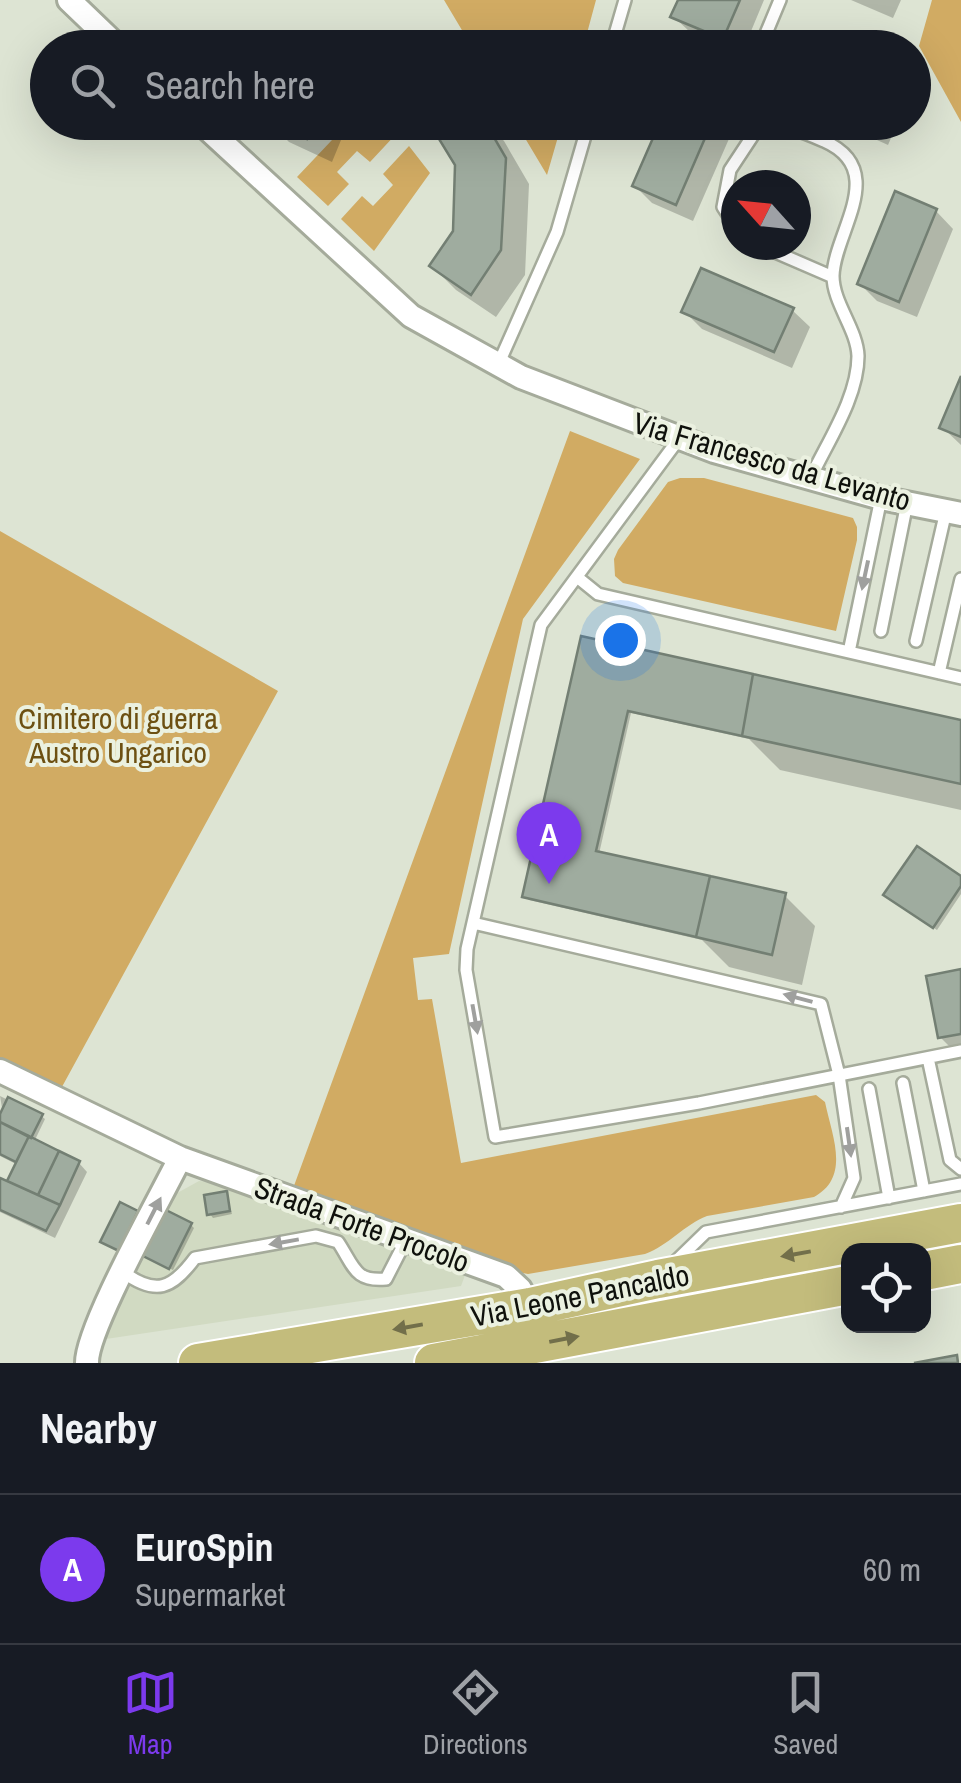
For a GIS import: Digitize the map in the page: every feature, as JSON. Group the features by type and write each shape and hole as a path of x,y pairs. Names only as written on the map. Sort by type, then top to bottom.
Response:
{"main road":[{"name":"Via Leone Pancaldo","path":"198,1363 530,1307 961,1223"},
{"path":"931,1270 961,1264"},
{"name":"Via Leone Pancaldo","path":"434,1363 841,1286"}],"street":[{"path":"69,0 101,30"},
{"name":"Via Francesco da Levanto","path":"220,140 411,316 521,377 678,440 881,498 953,513"},
{"name":"Strada Forte Procolo","path":"0,1071 180,1158 506,1276 520,1289 530,1307"},
{"path":"88,1363 87,1350 180,1158"}],"lane":[{"path":"616,30 625,0"},
{"path":"768,30 780,0"},
{"path":"498,365 557,232 584,140"},
{"path":"730,170 749,140"},
{"path":"811,476 849,397 858,356 833,276 857,177 840,148 822,140"},
{"path":"795,260 833,276"},
{"path":"678,440 541,625 473,923 466,970 496,1137 961,1051"},
{"path":"848,652 881,498"},
{"path":"882,631 906,503"},
{"path":"916,641 953,513"},
{"path":"578,577 598,594 961,678"},
{"path":"939,673 961,579"},
{"path":"473,923 821,1004 839,1075 854,1178 841,1207"},
{"path":"928,1058 950,1160 961,1169"},
{"path":"903,1083 924,1191"},
{"path":"869,1088 889,1198"},
{"path":"658,1279 706,1232 961,1184"},
{"path":"123,1272 141,1285 167,1286 179,1279 195,1258 316,1236 338,1242 357,1274 368,1281 386,1279 406,1240"}],"shaded area":[{"path":"199,1181 229,1183 467,1270 461,1286 106,1339 126,1279 170,1197"}],"green space":[{"path":"444,0 596,0 588,30 462,30"},
{"path":"932,0 961,0 961,122 931,68 931,30 924,30"},
{"path":"332,140 391,140 370,162 357,151 337,172 349,184 328,206 297,177"},
{"path":"526,140 557,140 547,175"},
{"path":"409,146 430,173 374,251 341,219 362,196 373,206 393,185 383,174"},
{"path":"570,431 640,459 523,619 449,954 413,958 418,1000 432,999 461,1163 816,1095 825,1102 836,1167 825,1189 814,1197 707,1216 645,1254 528,1274 495,1268 291,1194"},
{"path":"704,478 853,518 857,540 836,631 623,583 615,576 618,550 668,482"},
{"name":"Cimitero di guerra Austro Ungarico","path":"0,531 278,691 57,1096 0,1065"}],"building":[{"path":"678,0 740,0 727,30 701,30 670,17"},
{"path":"440,140 496,140 506,158 501,250 471,295 429,266 453,231 455,165"},
{"path":"652,140 704,140 676,205 632,186"},
{"path":"895,191 937,209 899,302 857,284"},
{"path":"701,268 794,308 774,352 681,312"},
{"path":"961,376 961,437 939,428"},
{"path":"581,636 753,674 742,736 628,711 596,851 710,876 696,937 522,897"},
{"path":"753,674 961,720 961,784 742,736"},
{"path":"917,846 961,876 961,886 933,928 883,895"},
{"path":"710,876 786,893 772,955 696,937"},
{"path":"961,969 961,1034 938,1038 926,976"},
{"path":"8,1097 43,1114 31,1138 0,1122"},
{"path":"0,1122 29,1136 16,1162 0,1154"},
{"path":"29,1136 59,1151 38,1195 7,1181"},
{"path":"59,1151 80,1161 60,1205 38,1195"},
{"path":"0,1178 60,1205 46,1231 0,1210"},
{"path":"227,1191 230,1211 207,1215 204,1195"},
{"path":"120,1202 138,1211 119,1251 100,1242"},
{"path":"162,1208 192,1223 169,1269 139,1254"},
{"path":"957,1355 958,1363 914,1363"}],"place":[{"name":"EuroSpin","path":"549,884"}]}
